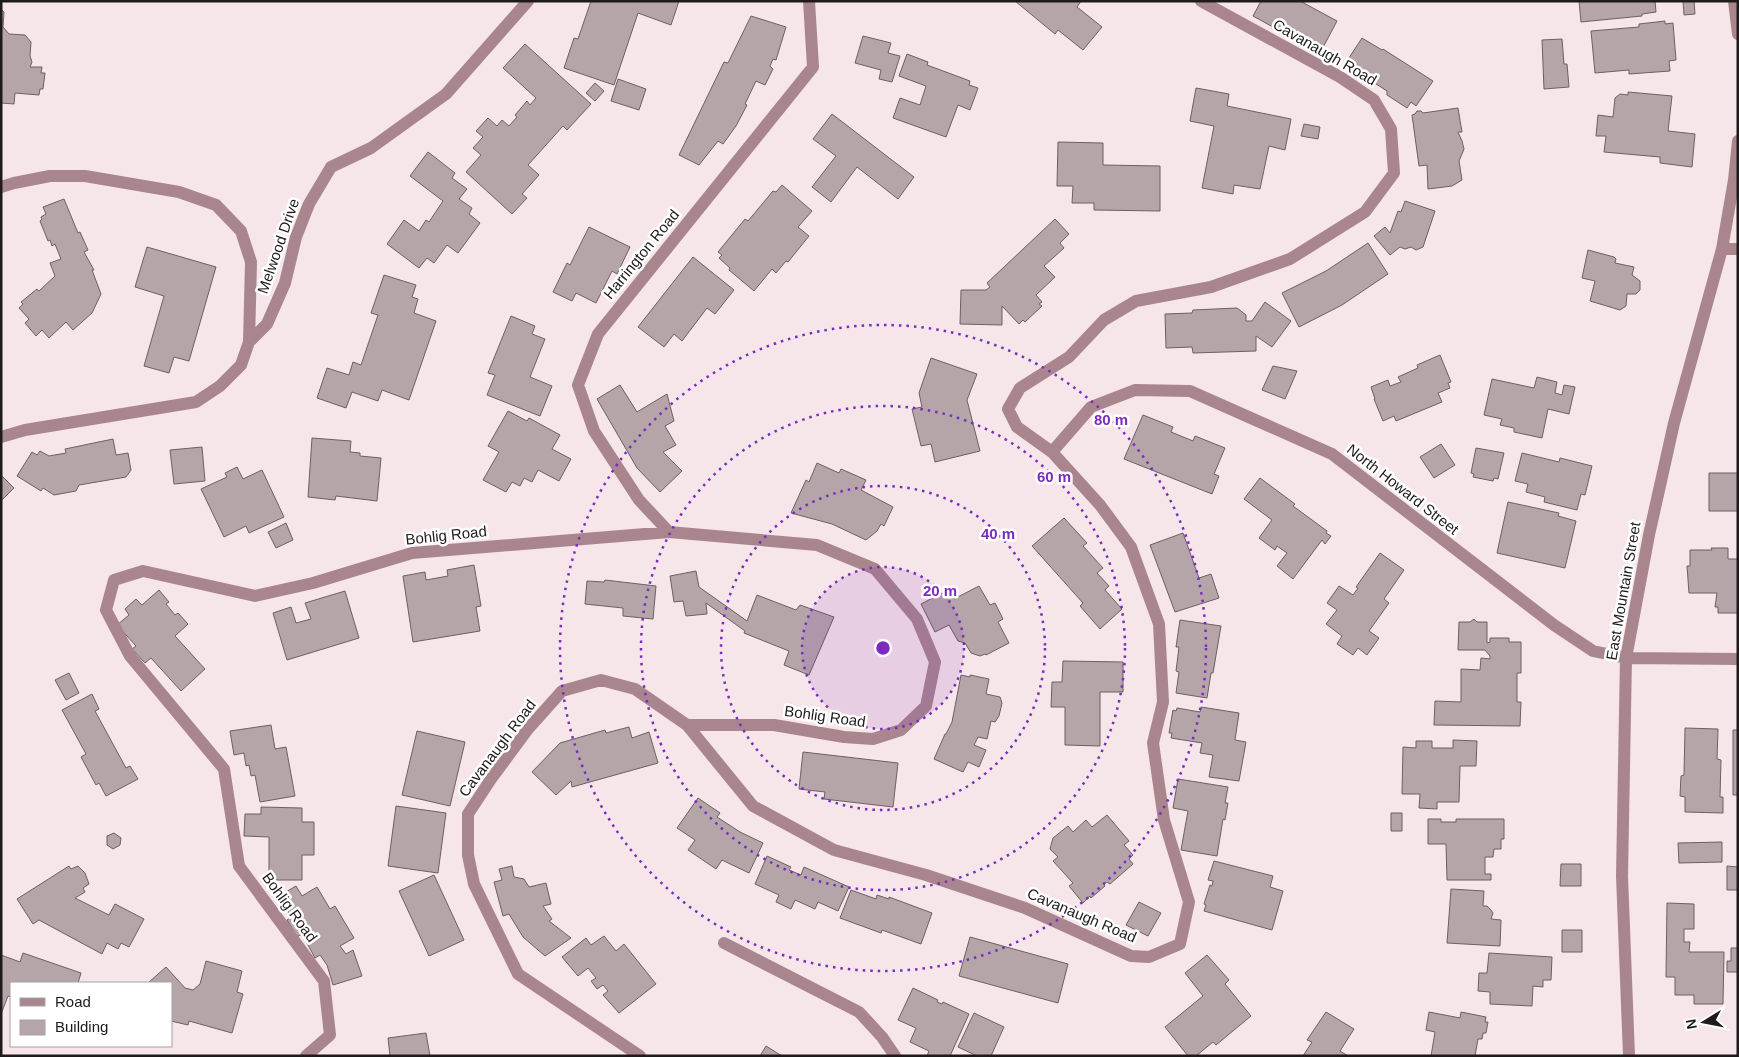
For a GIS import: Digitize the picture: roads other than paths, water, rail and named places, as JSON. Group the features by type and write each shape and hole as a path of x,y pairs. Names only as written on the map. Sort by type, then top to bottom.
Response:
{"street":[{"name":"Melwood Drive","path":"1,437 25,430 196,402 220,386 241,365 249,342 267,324 285,283 296,237 309,204 331,167 371,148 446,94 528,1"},
{"name":"Harrington Road","path":"669,532 638,500 594,431 578,385 598,334 813,67 809,1"},
{"name":"Cavanaugh Road","path":"640,1056 518,974 474,884 468,855 468,814 528,729 562,691 601,680 635,689 687,725 753,806 834,850 926,875 1025,908 1131,956 1149,957 1180,944 1189,902 1164,820 1154,743 1163,702 1160,624 1131,547 1100,505 1052,452 1017,428 1008,409 1020,388 1069,357 1104,320 1136,301 1211,288 1290,259 1365,212 1394,173 1391,129 1374,100 1340,77 1201,1"},
{"path":"1734,1 1738,34"},
{"name":"East Mountain Street","path":"1629,1056 1622,876 1626,658 1649,535 1674,423 1722,249 1734,180 1738,141"},
{"path":"1,187 50,176 85,176 179,192 216,204 241,232 251,262 249,342"},
{"path":"1722,249 1738,249"},
{"name":"North Howard Street","path":"1052,452 1091,407 1135,390 1190,391 1332,454 1554,625 1593,651 1626,658 1738,660"},
{"name":"Bohlig Road","path":"306,1056 330,1034 324,981 240,866 224,769 130,656 106,610 114,580 143,571 255,596 313,583 412,553 669,532 817,545 876,569 917,619 935,662 926,706 901,730 873,739 844,738 774,725 687,725"},
{"path":"724,943 859,1012 882,1037 895,1056"}]}
